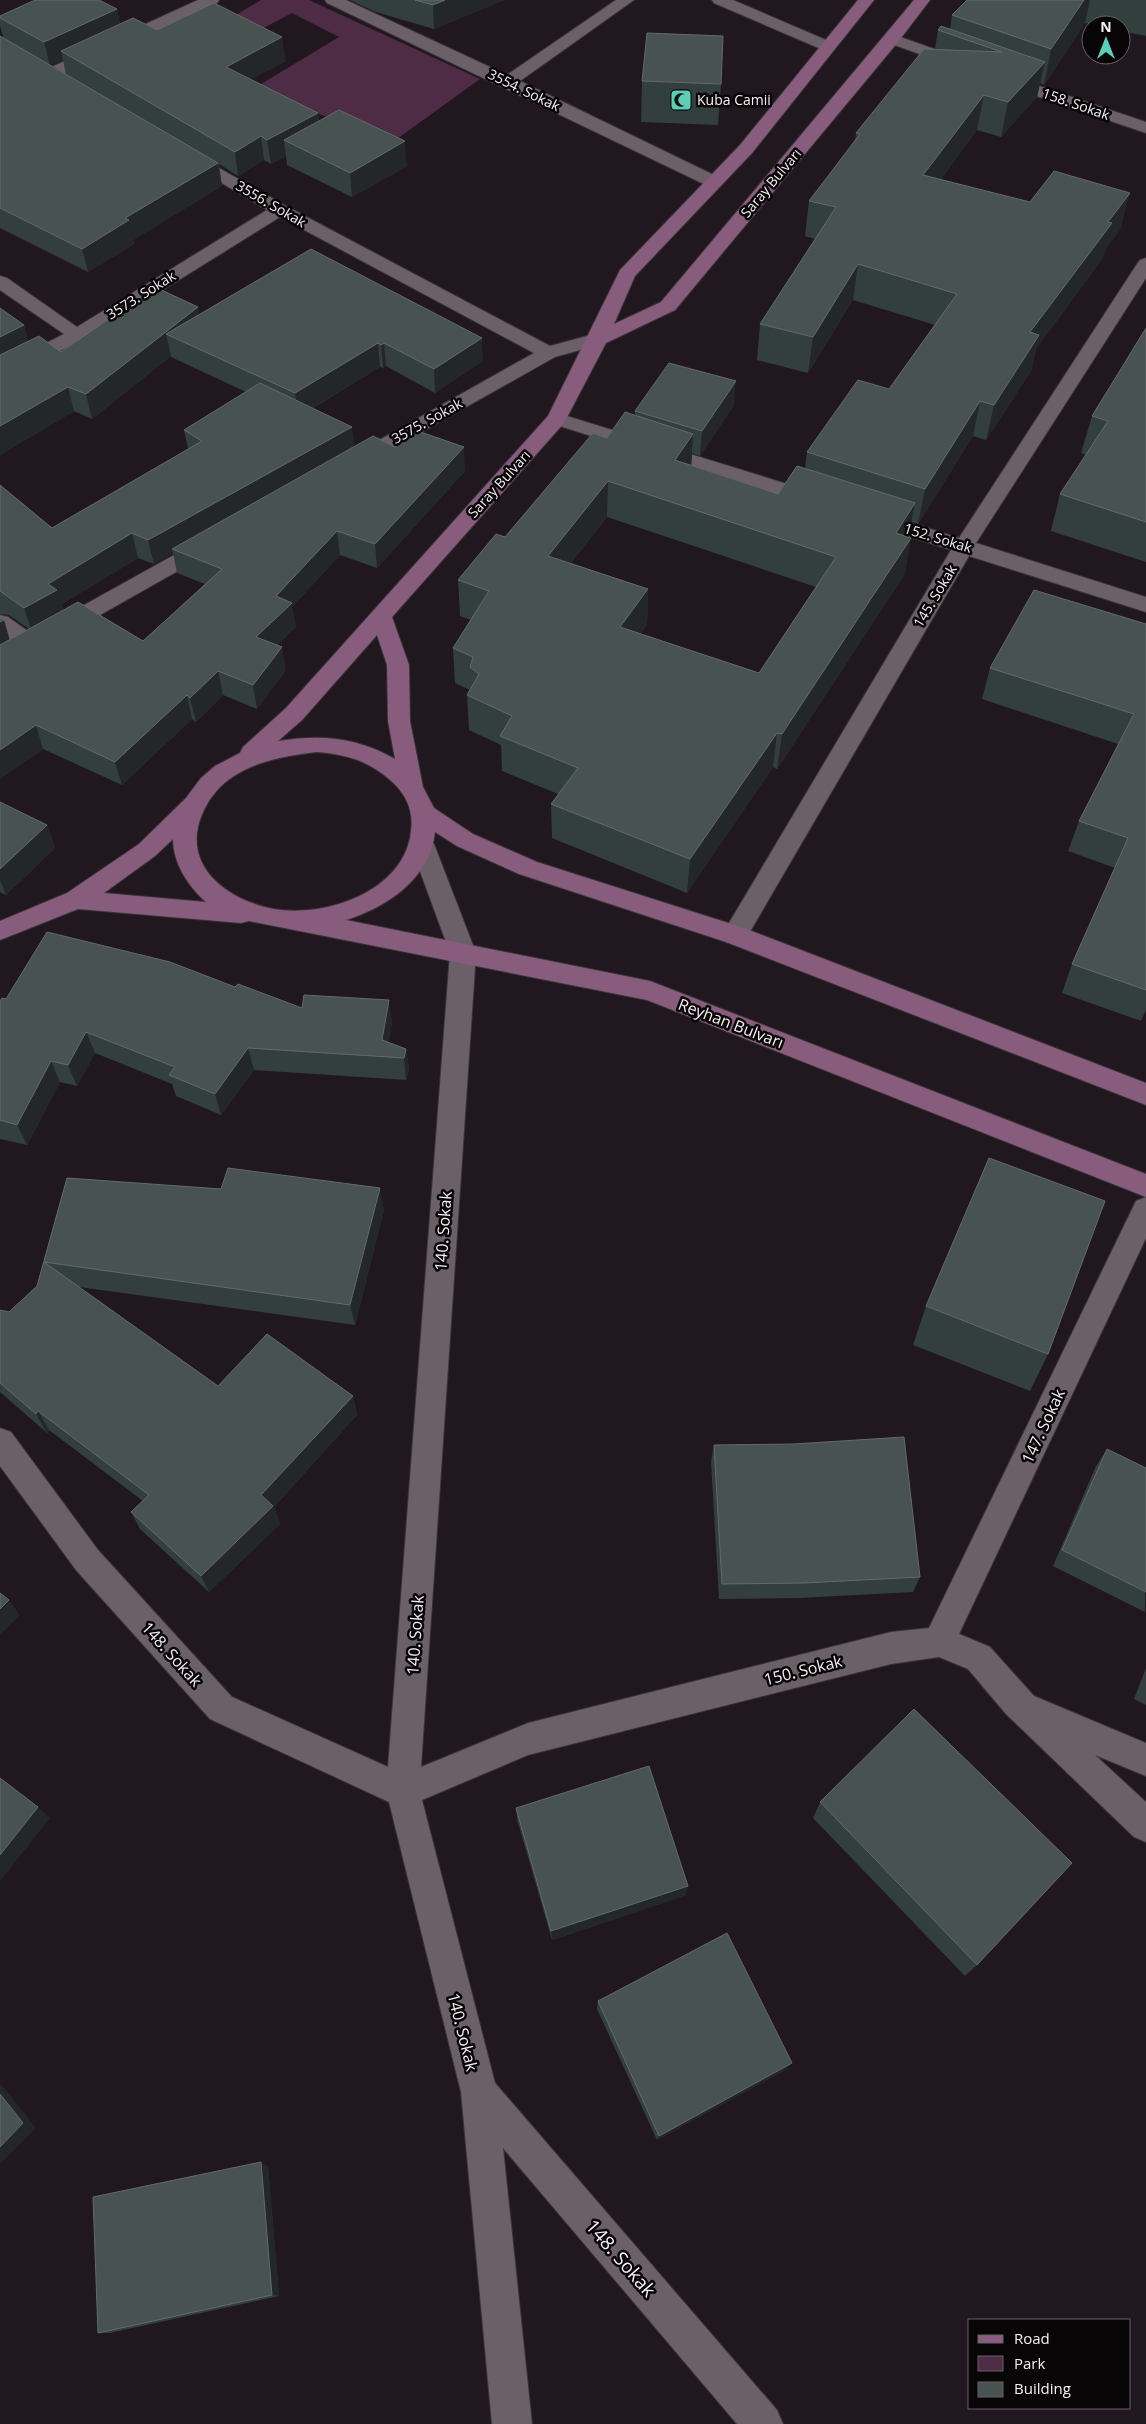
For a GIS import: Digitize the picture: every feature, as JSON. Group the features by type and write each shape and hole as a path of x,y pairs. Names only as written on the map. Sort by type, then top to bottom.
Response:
{"main road":[{"name":"Saray Bulvarı","path":"244,759 294,714 557,419 598,339 627,274 746,149 827,46 866,0"},
{"name":"Saray Bulvarı","path":"598,339 668,306 892,39 922,0"},
{"path":"76,900 299,920 339,914 377,898 406,874 422,844 425,814 412,786 399,721 398,665 381,616"},
{"path":"0,931 76,900 147,850 194,802 215,777 244,759 279,747 316,744 355,749 388,764 412,786"},
{"path":"194,802 184,829 186,857 201,883 226,903 260,916"},
{"path":"425,814 465,840 528,868 735,935 1146,1094"},
{"name":"Reyhan Bulvarı","path":"299,920 650,991 1146,1186"}],"street":[{"path":"51,74 212,0"},
{"name":"3554. Sokak","path":"333,0 714,182"},
{"path":"508,82 626,0"},
{"path":"720,0 827,46"},
{"name":"158. Sokak","path":"892,39 1146,128"},
{"path":"34,65 68,84"},
{"name":"3556. Sokak","path":"178,150 280,210 548,353"},
{"name":"3573. Sokak","path":"0,375 77,335 280,210"},
{"name":"145. Sokak","path":"735,935 964,546 1146,264"},
{"path":"0,282 77,335"},
{"name":"3575. Sokak","path":"341,469 548,353 598,339"},
{"name":"152. Sokak","path":"557,419 1146,605"},
{"path":"0,662 221,538"},
{"path":"0,622 32,644"},
{"name":"140. Sokak","path":"422,844 463,953 404,1791 479,2092 512,2424"},
{"name":"147. Sokak","path":"939,1642 1146,1209"},
{"name":"148. Sokak","path":"0,1442 87,1560 222,1708 404,1791"},
{"name":"150. Sokak","path":"404,1791 528,1739 891,1648 939,1642 979,1658 1017,1703 1146,1825"},
{"path":"1017,1703 1146,1760"},
{"name":"148. Sokak","path":"479,2092 763,2424"}],"green space":[{"path":"261,0 309,0 480,79 390,144 256,87 339,37 292,13 252,34 224,22"}],"building":[{"path":"35,0 99,0 117,9 44,42 0,18 0,16"},
{"path":"415,0 445,0 433,5"},
{"path":"967,0 1084,0 1051,49 952,15"},
{"path":"214,3 282,37 226,67 318,113 267,140 261,136 235,152 61,51 133,18 157,30"},
{"path":"941,26 1045,62 1008,102 984,95 923,175 1030,202 1054,171 1130,193 1108,222 1112,223 1030,332 1039,335 994,405 980,401 925,489 807,452 858,380 889,389 957,294 858,264 813,337 760,324 836,207 809,201 860,134 856,133 924,49 1002,52 938,30"},
{"path":"647,33 723,36 721,84 642,81"},
{"path":"0,36 218,163 125,218 129,220 82,249 0,208"},
{"path":"339,110 405,141 350,173 284,140"},
{"path":"311,249 482,338 434,369 384,343 381,345 378,343 295,393 166,334"},
{"path":"155,287 198,307 86,394 68,387 0,426 0,355 39,336 61,352"},
{"path":"0,308 24,325 0,337"},
{"path":"1146,328 1146,522 1060,494 1108,421 1092,416"},
{"path":"669,363 736,381 702,431 635,411"},
{"path":"260,383 352,427 148,540 132,533 48,584 57,590 24,608 0,591 0,485 52,528 202,441 184,430"},
{"path":"625,412 693,434 675,460 778,494 797,466 915,503 896,533 911,538 782,734 777,733 690,859 551,804 578,768 500,736 512,716 467,695 479,674 470,667 473,657 453,648 489,591 458,580 496,534 505,537 593,433 607,438","holes":["608,481 836,557 759,673 620,627 648,589 548,556"]},
{"path":"412,429 464,447 375,544 337,531 276,596 292,603 256,637 282,647 253,685 218,671 190,698 187,695 115,762 36,725 0,750 0,645 78,602 143,641 222,569 172,549 373,436 395,447"},
{"path":"1034,590 1146,624 1146,990 1072,964 1128,838 1079,821 1134,714 990,668"},
{"path":"0,802 47,825 0,869"},
{"path":"47,932 170,962 235,987 238,984 302,1008 304,995 389,1000 382,1040 406,1049 404,1058 248,1048 215,1094 169,1075 175,1067 86,1032 68,1065 51,1061 17,1125 0,1120 0,1001 2,998 6,999"},
{"path":"989,1158 1105,1201 1048,1354 926,1306"},
{"path":"228,1168 380,1188 350,1305 44,1262 218,1386 267,1334 353,1396 261,1495 273,1506 201,1576 131,1512 149,1495 38,1411 36,1414 0,1383 0,1310 9,1312 37,1286 67,1178 221,1189"},
{"path":"904,1437 920,1577 804,1583 722,1584 714,1445 794,1444"},
{"path":"1107,1449 1146,1468 1146,1592 1062,1550"},
{"path":"0,1593 9,1600 0,1609"},
{"path":"914,1709 1072,1863 977,1965 820,1802"},
{"path":"649,1766 688,1886 551,1931 516,1808"},
{"path":"0,1778 38,1807 0,1855"},
{"path":"727,1933 792,2063 659,2136 598,2001"},
{"path":"0,2094 23,2123 0,2147"},
{"path":"261,2162 272,2295 98,2333 93,2197"}],"place":[{"name":"Kuba Camii","path":"681,100"}]}
